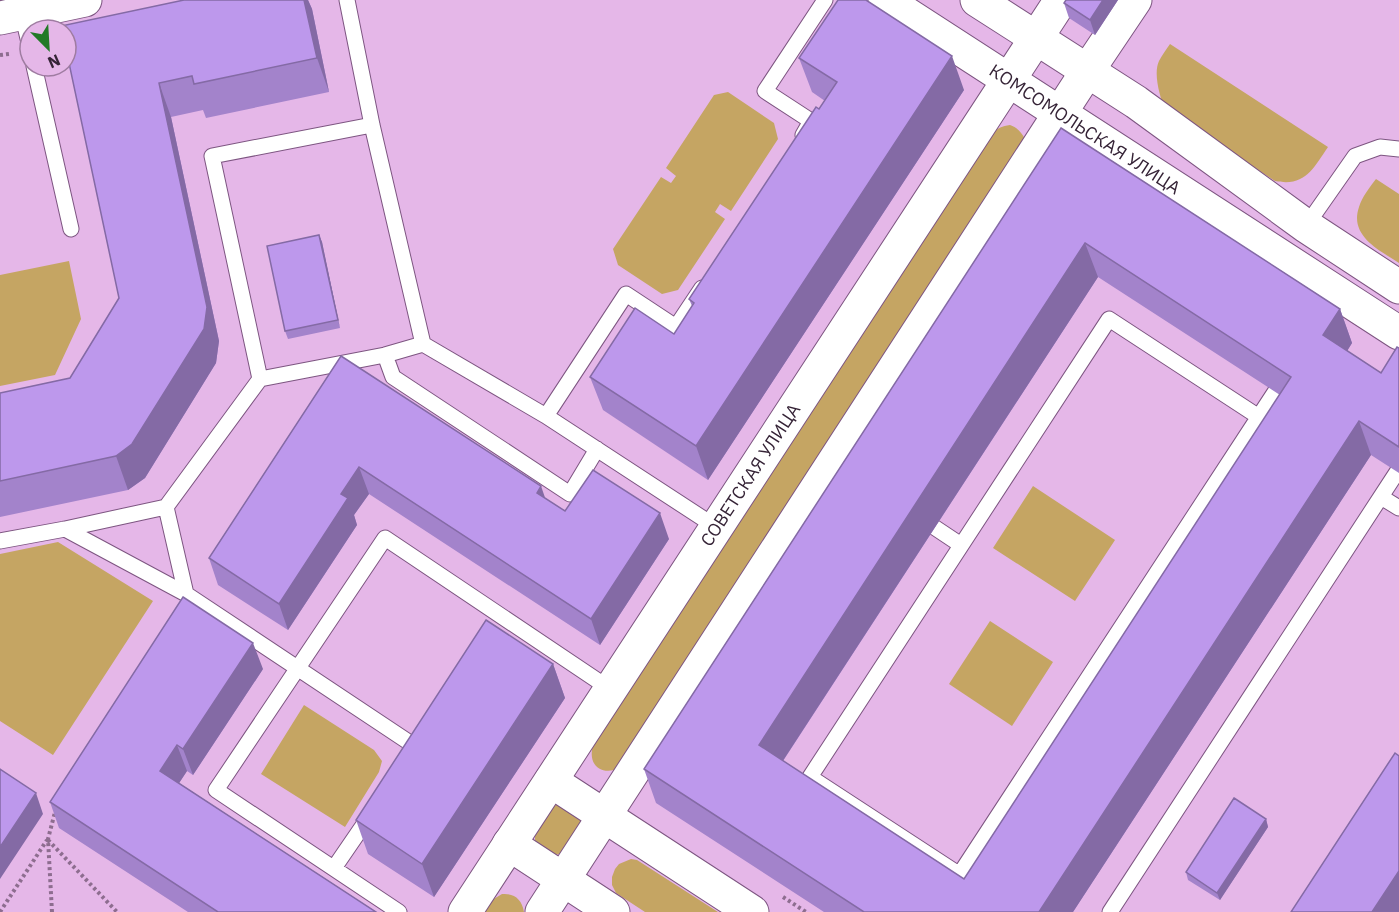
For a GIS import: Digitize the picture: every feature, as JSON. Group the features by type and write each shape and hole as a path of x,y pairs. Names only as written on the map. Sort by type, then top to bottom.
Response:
{"street":[{"path":"11,16 85,0"},
{"name":"КОМСОМОЛЬСКАЯ УЛИЦА","path":"885,0 1285,259 1334,301 1399,333"},
{"path":"978,0 1136,102 1306,226 1399,287"},
{"name":"СОВЕТСКАЯ УЛИЦА","path":"465,912 1061,0"},
{"path":"542,912 838,465 1060,113 1135,0"},
{"path":"1285,259 1306,226"},
{"path":"550,781 752,912"},
{"path":"509,844 613,912"}],"lane":[{"path":"347,0 372,125 423,344 546,416 716,527"},
{"path":"792,151 812,122 765,91 825,0"},
{"path":"37,78 71,229"},
{"path":"260,379 212,156 372,125"},
{"path":"1306,226 1355,156 1380,147 1399,149"},
{"path":"546,416 626,294 676,327 709,278"},
{"path":"960,875 810,777 961,545 1109,319 1259,417"},
{"path":"0,542 166,507 260,379 385,356 423,344"},
{"path":"385,356 393,377 570,494 597,449"},
{"path":"947,893 1275,392"},
{"path":"1110,912 1397,472"},
{"path":"1381,497 1399,508"},
{"path":"166,507 186,594"},
{"path":"934,527 961,545"},
{"path":"65,529 186,594 416,747"},
{"path":"399,912 216,790 385,538 500,622 610,689"},
{"path":"334,868 378,803"}],"path":[{"path":"0,912 48,839 56,810"},
{"path":"48,839 52,912"},
{"path":"48,839 117,912"}],"shaded area":[{"path":"1170,44 1328,147 1313,169 1301,179 1275,181 1165,110 1159,92 1157,66"},
{"path":"728,92 774,123 778,139 731,211 720,204 715,212 725,219 678,290 662,294 618,265 613,249 661,177 671,183 676,176 666,168 714,95"},
{"path":"1010,125 1019,130 1025,139 620,768 606,771 596,766 592,757 594,743 993,133"},
{"path":"1376,179 1399,194 1399,263 1368,241 1358,226 1360,203"},
{"path":"69,261 81,319 55,375 0,386 0,275"},
{"path":"1033,486 1115,540 1075,601 993,548"},
{"path":"58,542 153,601 53,755 0,721 0,554"},
{"path":"990,621 1053,662 1012,726 949,684"},
{"path":"304,705 374,750 382,761 379,772 345,827 261,774"},
{"path":"563,803 580,814 581,827 565,849 552,855 537,846 535,834 550,808"},
{"path":"631,859 637,860 718,912 645,912 616,893 612,885 615,869 619,864"},
{"path":"502,894 517,898 524,912 484,912 492,900"}],"building":[{"path":"184,0 304,0 317,58 194,84 192,76 159,83 207,307 204,329 132,444 116,456 0,481 0,393 70,378 119,298 72,78 78,78 78,22"},
{"path":"838,0 866,0 952,56 696,446 590,377 635,308 674,334 694,303 689,299 816,107 819,109 837,82 799,58"},
{"path":"1066,0 1103,0 1090,20 1064,3"},
{"path":"1061,128 1340,309 1323,335 1381,373 1397,347 1399,348 1399,447 1359,421 1039,912 864,912 644,769","holes":["1085,243 1291,377 964,879 759,745"]},
{"path":"319,235 338,320 285,331 267,246"},
{"path":"341,356 541,486 537,493 565,511 593,470 660,513 591,619 359,467 341,494 348,498 279,604 209,558"},
{"path":"183,597 253,643 183,749 177,745 160,771 376,912 218,912 50,802"},
{"path":"486,620 553,664 422,864 356,820"},
{"path":"1395,753 1399,756 1399,871 1372,912 1291,912"},
{"path":"0,769 36,793 0,847"},
{"path":"1234,798 1266,819 1217,893 1186,872"}]}
